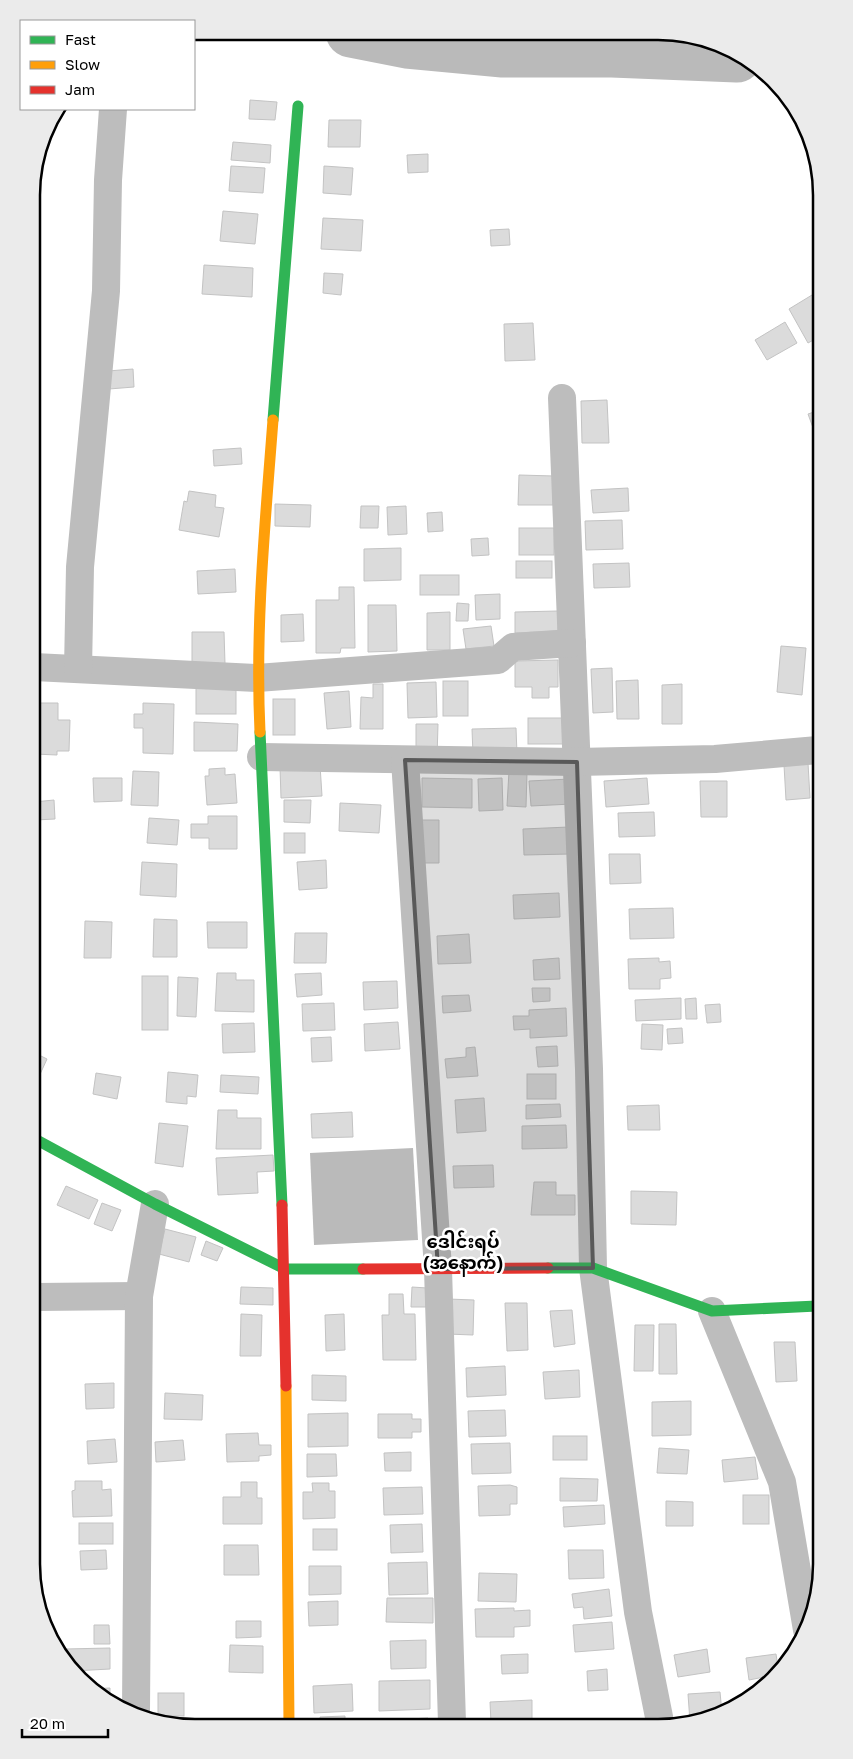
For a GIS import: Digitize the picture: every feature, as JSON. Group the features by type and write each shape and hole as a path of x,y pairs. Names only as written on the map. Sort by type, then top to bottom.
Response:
{"street":[{"path":"289,1719 285,1269 257,678 264,536 298,106"},
{"path":"78,669 80,567 106,291 108,180 113,110"},
{"path":"562,398 589,1069 593,1268 638,1612 659,1719"},
{"path":"40,667 257,678 498,660 512,647 572,643"},
{"path":"260,757 577,762 715,759 813,750"},
{"path":"405,760 438,1269 452,1719"},
{"path":"40,1141 155,1204 285,1269 593,1268 712,1311 813,1306"},
{"path":"136,1707 139,1296 155,1204"},
{"path":"40,1297 139,1296"},
{"path":"712,1311 782,1482 805,1615"}],"highlighted area":[{"path":"405,760 577,762 593,1268 438,1269"}],"shaded area":[{"path":"413,1148 418,1240 314,1245 310,1153"}],"building":[{"path":"250,100 277,102 275,120 249,119"},
{"path":"329,120 361,120 360,147 328,147"},
{"path":"233,142 271,145 270,163 231,160"},
{"path":"428,154 428,172 408,173 407,155"},
{"path":"231,166 265,168 263,193 229,191"},
{"path":"324,166 353,168 351,195 323,193"},
{"path":"223,211 258,214 255,244 220,241"},
{"path":"323,218 363,220 361,251 321,249"},
{"path":"509,229 510,245 491,246 490,230"},
{"path":"204,265 253,268 252,297 202,294"},
{"path":"324,273 343,274 341,295 323,293"},
{"path":"812,295 813,340 808,343 789,309"},
{"path":"785,322 797,343 767,360 755,340"},
{"path":"533,323 535,360 505,361 504,324"},
{"path":"133,369 134,387 109,389 108,371"},
{"path":"607,400 609,443 582,443 581,401"},
{"path":"813,412 813,428 808,414"},
{"path":"241,448 242,464 214,466 213,450"},
{"path":"519,475 554,476 553,505 518,505"},
{"path":"628,488 629,511 593,513 591,490"},
{"path":"189,491 216,495 215,507 224,508 219,537 179,530 184,501 187,502"},
{"path":"275,504 311,505 310,527 275,526"},
{"path":"361,506 379,506 378,528 360,528"},
{"path":"406,506 407,534 388,535 387,507"},
{"path":"442,512 443,531 428,532 427,513"},
{"path":"622,520 623,549 586,550 585,521"},
{"path":"519,528 554,528 554,555 519,555"},
{"path":"488,538 489,555 472,556 471,539"},
{"path":"401,548 401,580 364,581 364,549"},
{"path":"516,561 552,561 552,578 516,578"},
{"path":"629,563 630,587 594,588 593,564"},
{"path":"235,569 236,592 198,594 197,571"},
{"path":"420,575 459,575 459,595 420,595"},
{"path":"339,587 354,587 355,648 341,648 340,653 316,653 316,600 339,600"},
{"path":"500,594 500,619 476,620 475,595"},
{"path":"457,603 469,604 468,621 456,621"},
{"path":"368,605 396,605 397,651 368,652"},
{"path":"558,611 558,631 515,633 515,612"},
{"path":"450,612 450,650 427,650 427,613"},
{"path":"303,614 304,641 281,642 281,615"},
{"path":"491,626 494,646 466,649 463,629"},
{"path":"192,632 224,632 225,664 192,665"},
{"path":"781,646 806,648 802,695 777,692"},
{"path":"558,660 558,687 549,687 549,698 532,698 532,687 515,687 515,661"},
{"path":"612,668 613,712 593,713 591,669"},
{"path":"638,680 639,719 617,719 616,681"},
{"path":"443,681 468,681 468,716 443,716"},
{"path":"436,682 437,717 408,718 407,683"},
{"path":"196,684 236,684 236,714 196,714"},
{"path":"373,684 383,684 383,729 360,729 361,697 373,698"},
{"path":"682,684 682,724 662,724 662,685"},
{"path":"349,691 351,727 327,729 324,693"},
{"path":"273,699 295,699 295,735 273,735"},
{"path":"40,703 58,703 58,720 70,720 69,751 57,751 57,755 40,754"},
{"path":"143,703 174,704 173,754 143,753 143,728 134,728 134,714 143,714"},
{"path":"528,718 569,718 569,744 528,744"},
{"path":"194,722 238,724 237,751 194,751"},
{"path":"416,724 438,724 437,758 416,757"},
{"path":"516,728 517,754 473,755 472,729"},
{"path":"808,763 810,798 786,800 784,765"},
{"path":"320,765 322,796 281,798 280,767"},
{"path":"225,768 225,775 235,774 237,803 207,805 205,776 209,776 209,769"},
{"path":"133,771 159,772 158,806 131,805"},
{"path":"509,771 527,772 526,807 507,806"},
{"path":"93,778 122,778 122,801 94,802"},
{"path":"422,778 472,779 472,808 422,807"},
{"path":"502,778 503,810 479,811 478,779"},
{"path":"647,778 649,804 606,807 604,781"},
{"path":"570,779 572,804 531,806 529,781"},
{"path":"700,781 727,781 727,817 701,817"},
{"path":"54,800 55,819 40,820 40,801"},
{"path":"284,800 311,800 310,823 284,822"},
{"path":"340,803 381,805 379,833 339,831"},
{"path":"654,812 655,836 619,837 618,813"},
{"path":"208,816 237,816 237,849 209,849 209,838 191,838 191,824 208,824"},
{"path":"149,818 179,820 177,845 147,843"},
{"path":"415,820 439,820 439,863 414,863"},
{"path":"569,827 570,854 524,855 523,829"},
{"path":"284,833 305,833 305,853 284,853"},
{"path":"609,854 640,854 641,883 610,884"},
{"path":"326,860 327,888 299,890 297,862"},
{"path":"142,862 177,864 176,897 140,895"},
{"path":"559,893 560,917 514,919 513,895"},
{"path":"673,908 674,938 630,939 629,909"},
{"path":"154,919 177,920 177,957 153,957"},
{"path":"85,921 112,922 111,958 84,958"},
{"path":"207,922 247,922 247,948 208,948"},
{"path":"295,933 327,933 326,963 294,963"},
{"path":"469,934 471,963 438,964 437,936"},
{"path":"559,958 560,979 534,980 533,960"},
{"path":"659,958 659,962 670,961 671,978 660,979 660,989 629,989 628,959"},
{"path":"217,973 236,973 236,980 254,980 254,1012 215,1011"},
{"path":"321,973 322,995 297,997 295,974"},
{"path":"142,976 168,976 168,1030 142,1030"},
{"path":"178,977 198,978 196,1017 177,1016"},
{"path":"397,981 398,1008 364,1010 363,982"},
{"path":"532,988 550,988 550,1001 533,1002"},
{"path":"469,995 471,1011 443,1013 442,996"},
{"path":"681,998 681,1019 636,1021 635,1000"},
{"path":"696,998 697,1019 686,1019 685,999"},
{"path":"334,1003 335,1030 303,1031 302,1004"},
{"path":"720,1004 721,1022 707,1023 705,1005"},
{"path":"566,1008 567,1036 530,1038 530,1029 514,1030 513,1016 529,1016 529,1010"},
{"path":"398,1022 400,1049 365,1051 364,1024"},
{"path":"254,1023 255,1052 223,1053 222,1024"},
{"path":"642,1024 663,1025 662,1050 641,1049"},
{"path":"682,1028 683,1043 668,1044 667,1029"},
{"path":"331,1037 332,1061 312,1062 311,1038"},
{"path":"557,1046 558,1066 538,1067 536,1047"},
{"path":"475,1047 478,1076 447,1078 445,1059 466,1057 466,1048"},
{"path":"40,1056 47,1059 40,1074"},
{"path":"168,1072 198,1075 196,1097 187,1096 187,1104 166,1102"},
{"path":"96,1073 121,1077 117,1099 93,1094"},
{"path":"527,1074 556,1074 556,1099 527,1099"},
{"path":"221,1075 259,1077 258,1094 220,1092"},
{"path":"484,1098 486,1131 457,1133 455,1100"},
{"path":"560,1104 561,1117 526,1119 526,1105"},
{"path":"659,1105 660,1130 628,1130 627,1106"},
{"path":"218,1110 237,1110 237,1118 261,1118 261,1149 216,1149"},
{"path":"352,1112 353,1137 312,1138 311,1114"},
{"path":"159,1123 188,1126 183,1167 155,1163"},
{"path":"566,1125 567,1148 522,1149 522,1126"},
{"path":"273,1155 274,1171 257,1172 258,1193 218,1195 216,1158"},
{"path":"493,1165 494,1187 454,1188 453,1166"},
{"path":"534,1182 556,1182 556,1195 575,1195 575,1215 531,1215"},
{"path":"66,1186 98,1200 89,1219 57,1205"},
{"path":"631,1191 677,1192 676,1225 631,1224"},
{"path":"102,1203 121,1210 112,1231 94,1224"},
{"path":"165,1229 196,1237 189,1262 159,1254"},
{"path":"206,1241 223,1248 217,1261 201,1255"},
{"path":"241,1287 273,1288 273,1305 240,1304"},
{"path":"412,1287 427,1288 426,1307 411,1307"},
{"path":"389,1294 403,1294 404,1314 415,1314 416,1360 383,1360 382,1315 389,1315"},
{"path":"448,1299 474,1300 473,1335 447,1334"},
{"path":"505,1303 527,1303 528,1350 507,1351"},
{"path":"572,1310 575,1344 554,1347 550,1311"},
{"path":"241,1314 262,1315 261,1356 240,1356"},
{"path":"344,1314 345,1350 326,1351 325,1315"},
{"path":"659,1324 676,1324 677,1374 659,1374"},
{"path":"635,1325 654,1325 653,1371 634,1371"},
{"path":"774,1342 795,1342 797,1381 776,1382"},
{"path":"505,1366 506,1395 467,1397 466,1368"},
{"path":"579,1370 580,1397 545,1399 543,1372"},
{"path":"312,1375 346,1376 346,1401 312,1400"},
{"path":"114,1383 114,1408 86,1409 85,1384"},
{"path":"165,1393 203,1395 202,1420 164,1419"},
{"path":"691,1401 691,1435 652,1436 652,1402"},
{"path":"505,1410 506,1436 469,1437 468,1411"},
{"path":"348,1413 348,1446 308,1447 308,1414"},
{"path":"378,1414 412,1414 412,1419 421,1419 421,1432 412,1432 412,1438 378,1438"},
{"path":"258,1433 259,1445 271,1445 271,1455 259,1456 259,1461 227,1462 226,1434"},
{"path":"553,1436 587,1436 587,1460 553,1460"},
{"path":"115,1439 117,1462 88,1464 87,1441"},
{"path":"183,1440 185,1460 156,1462 155,1442"},
{"path":"510,1443 511,1473 472,1474 471,1444"},
{"path":"659,1448 689,1450 687,1474 657,1473"},
{"path":"411,1452 411,1471 385,1471 384,1453"},
{"path":"307,1454 336,1454 337,1476 307,1477"},
{"path":"755,1457 758,1479 724,1482 722,1460"},
{"path":"560,1478 598,1479 597,1501 560,1501"},
{"path":"75,1481 102,1481 102,1490 111,1489 112,1516 73,1517 72,1491 75,1490"},
{"path":"241,1482 257,1482 257,1498 262,1498 262,1524 223,1524 223,1497 241,1497"},
{"path":"312,1483 329,1483 329,1491 335,1491 335,1518 303,1519 303,1492 313,1492"},
{"path":"510,1485 517,1487 517,1504 510,1504 510,1515 479,1516 478,1486"},
{"path":"422,1487 423,1514 384,1515 383,1488"},
{"path":"743,1495 769,1495 769,1524 743,1524"},
{"path":"666,1501 693,1502 693,1526 666,1526"},
{"path":"604,1505 605,1524 564,1527 563,1507"},
{"path":"79,1523 113,1523 113,1544 79,1544"},
{"path":"422,1524 423,1552 391,1553 390,1525"},
{"path":"313,1529 337,1529 337,1550 313,1550"},
{"path":"224,1545 258,1545 259,1575 224,1575"},
{"path":"106,1550 107,1569 81,1570 80,1551"},
{"path":"568,1550 603,1550 604,1578 569,1579"},
{"path":"427,1562 428,1594 389,1595 388,1563"},
{"path":"309,1566 341,1566 341,1594 309,1595"},
{"path":"479,1573 517,1574 516,1602 478,1601"},
{"path":"609,1589 612,1616 584,1619 583,1607 574,1608 572,1594"},
{"path":"387,1598 433,1598 433,1623 386,1622"},
{"path":"338,1601 338,1625 309,1626 308,1602"},
{"path":"514,1608 514,1611 530,1610 530,1626 514,1627 514,1637 476,1637 475,1609"},
{"path":"236,1621 261,1621 261,1637 236,1638"},
{"path":"612,1622 614,1649 575,1652 573,1625"},
{"path":"94,1625 109,1625 110,1644 94,1644"},
{"path":"426,1640 426,1668 391,1669 390,1641"},
{"path":"230,1645 263,1646 263,1673 229,1672"},
{"path":"110,1648 110,1669 82,1671 66,1649"},
{"path":"707,1649 710,1672 678,1677 674,1655"},
{"path":"528,1654 528,1673 502,1674 501,1655"},
{"path":"776,1654 777,1663 765,1677 749,1680 746,1658"},
{"path":"607,1669 608,1690 588,1691 587,1671"},
{"path":"430,1680 430,1709 379,1711 379,1681"},
{"path":"352,1684 353,1711 314,1713 313,1686"},
{"path":"102,1688 110,1688 110,1693"},
{"path":"720,1692 721,1705 690,1716 688,1694"},
{"path":"158,1693 184,1693 184,1716 158,1715"},
{"path":"532,1700 532,1719 491,1719 490,1702"},
{"path":"345,1716 345,1719 320,1719 320,1717"}],"waterway":[{"path":"392,40 503,52 612,52 728,57"}],"traffic: fast":[{"path":"273,420 298,106"},
{"path":"260,732 282,1205"},
{"path":"40,1142 155,1204 285,1269 363,1269"},
{"path":"548,1268 593,1268 712,1311 813,1306"}],"traffic: slow":[{"path":"260,732 260,615 273,420"},
{"path":"286,1386 289,1719"}],"traffic: jam":[{"path":"282,1205 286,1386"},
{"path":"363,1269 548,1268"}],"district":[{"name":"ဒေါင်းရပ် (အနောက်)","path":"463,1252"}]}
